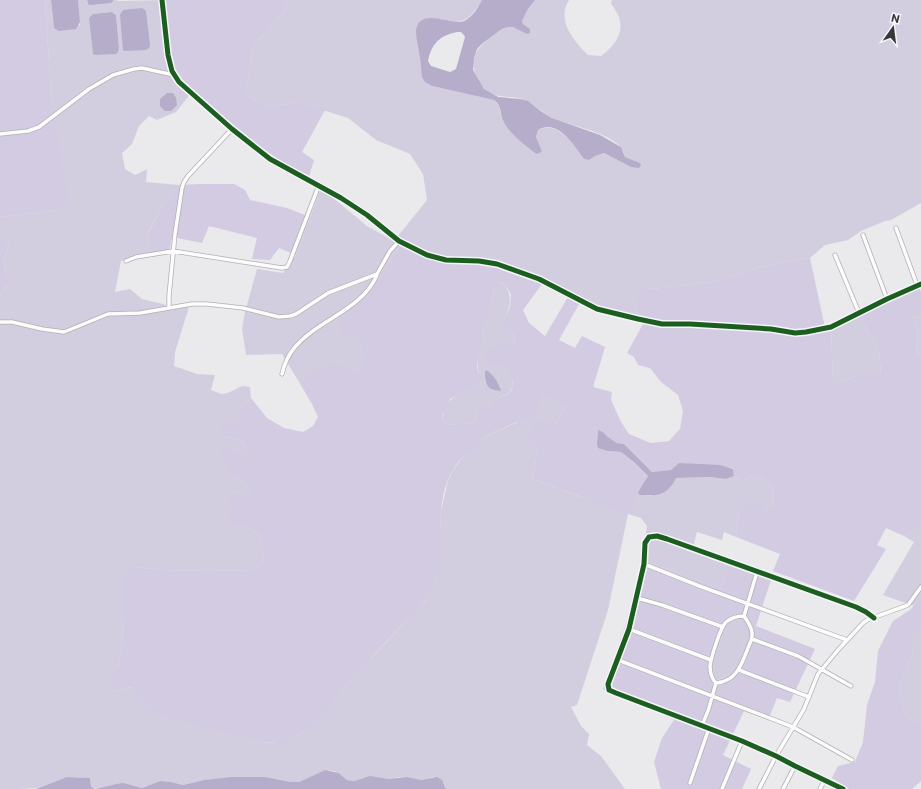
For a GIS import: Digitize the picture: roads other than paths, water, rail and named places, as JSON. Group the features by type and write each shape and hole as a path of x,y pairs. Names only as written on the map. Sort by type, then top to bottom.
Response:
{"street":[{"path":"162,0 168,55 174,75 179,82 232,129 270,158 359,209 399,241 427,255 452,261 479,261 497,264 539,279 597,309 662,324 690,324 771,329 795,333 830,327 919,285 896,228"},
{"path":"0,134 28,131 39,127 89,89 113,75 142,68 174,75"},
{"path":"169,308 173,251 184,182 213,148 232,129"},
{"path":"126,261 136,257 173,251 282,268 287,267 319,185"},
{"path":"863,235 887,299"},
{"path":"282,374 286,363 296,346 311,332 358,300 368,290 390,251 399,241"},
{"path":"835,255 860,312"},
{"path":"0,322 12,322 42,330 64,332 108,314 140,313 192,304 212,304 242,308 279,317 290,316 301,311 328,293 378,274"},
{"path":"843,789 742,741 609,690 609,678 618,660 629,629 637,598 644,564 646,540 648,537 657,536 758,572 856,608 866,612 874,618"},
{"path":"644,564 847,640"},
{"path":"716,683 724,681 739,670 752,639 751,629 744,616 758,572"},
{"path":"759,789 776,756 804,709 815,680 822,669 863,623 908,605 921,587"},
{"path":"637,598 662,605 723,627"},
{"path":"716,683 713,680 710,671 711,660 723,627 732,619 744,616"},
{"path":"629,629 711,660"},
{"path":"752,639 798,656 851,686"},
{"path":"618,660 793,727 852,760"},
{"path":"739,670 809,697"},
{"path":"702,725 708,711 716,683"},
{"path":"690,783 709,728"},
{"path":"722,789 742,741"},
{"path":"783,789 795,766"},
{"path":"820,789 824,781"}]}
